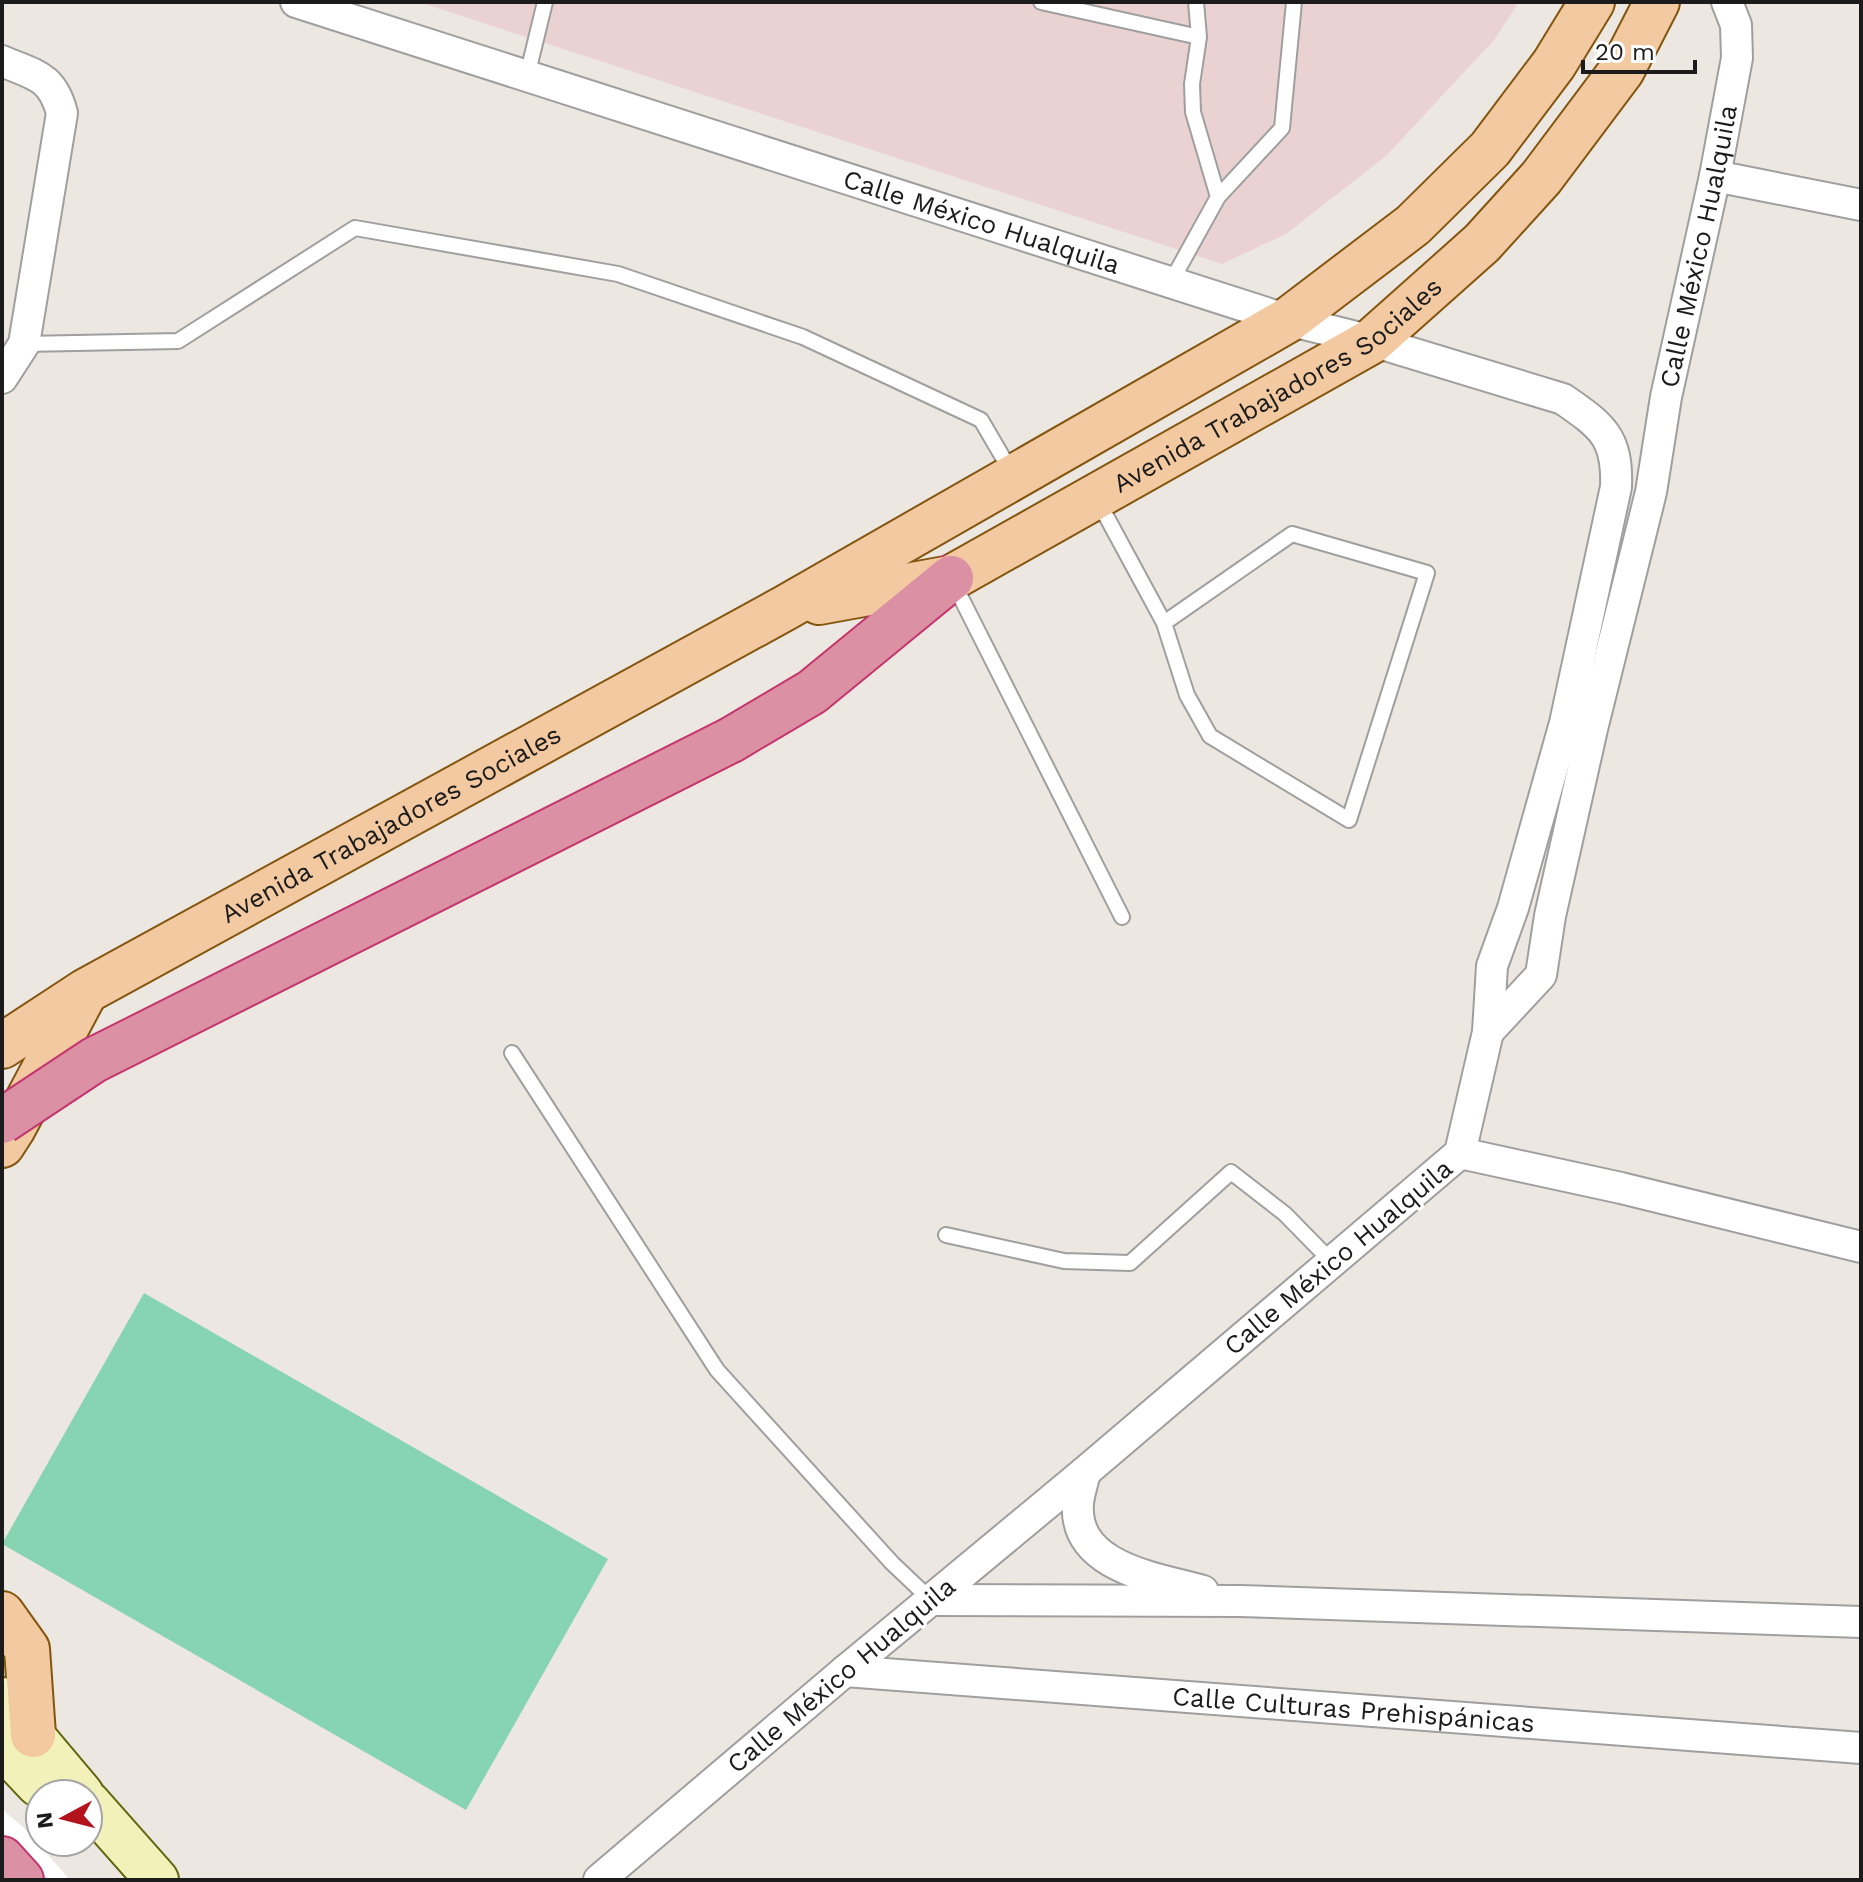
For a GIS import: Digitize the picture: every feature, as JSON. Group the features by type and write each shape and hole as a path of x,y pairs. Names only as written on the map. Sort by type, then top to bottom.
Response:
{"highway":[{"path":"2,1121 94,1060 731,740 812,692 951,578"},
{"path":"2,1859 21,1880"}],"main road":[{"name":"Avenida Trabajadores Sociales","path":"2,1046 86,991 785,608 1288,320 1413,225 1490,149 1554,64 1592,2"},
{"name":"Avenida Trabajadores Sociales","path":"785,608 951,578 1372,341 1482,243 1541,178 1622,70 1657,2"},
{"path":"2,1145 86,991"},
{"path":"2,1614 27,1649 18,1741"},
{"path":"2,1699 35,1778"},
{"path":"18,1741 63,1778"},
{"path":"104,1820 157,1880"}],"street":[{"name":"Calle México Hualquila","path":"296,2 1288,320 1372,341 1563,399 1585,414 1608,437 1617,462 1616,487 1541,975 1488,1032"},
{"name":"Calle México Hualquila","path":"599,1880 1460,1153 1488,1032 1492,966 1578,726 1651,492 1666,397 1715,176 1737,58 1736,25 1727,2"},
{"path":"2,61 43,79 57,94 62,113 24,344 2,378"},
{"path":"1715,176 1861,205"},
{"path":"1616,487 1651,492"},
{"path":"1513,908 1550,916"},
{"path":"1460,1153 1621,1188 1861,1247"},
{"path":"1085,1472 1078,1504 1080,1526 1090,1543 1111,1564 1240,1601"},
{"path":"931,1600 1240,1601 1861,1622"},
{"name":"Calle Culturas Prehispánicas","path":"845,1671 1861,1748"}],"lane":[{"path":"527,76 545,2"},
{"path":"1041,2 1199,37"},
{"path":"1196,2 1199,37 1192,84 1193,112 1218,197"},
{"path":"1171,282 1218,197 1282,128 1294,2"},
{"path":"24,344 178,341 355,228 618,274 803,337 981,420 1014,477"},
{"path":"1096,497 1164,623 1187,695 1210,736 1349,820 1427,573 1292,534 1164,623"},
{"path":"951,578 1122,917"},
{"path":"512,1053 717,1370 892,1563 931,1600"},
{"path":"946,1235 1064,1261 1130,1263 1231,1172 1285,1214 1332,1262"}],"shaded area":[{"path":"419,2 1519,2 1495,39 1386,156 1286,234 1222,264"}],"green space":[{"path":"144,1293 608,1559 466,1810 2,1544"}],"pier":[{"path":"2,1809 24,1828 24,1858 51,1858 70,1880 2,1880"}]}
